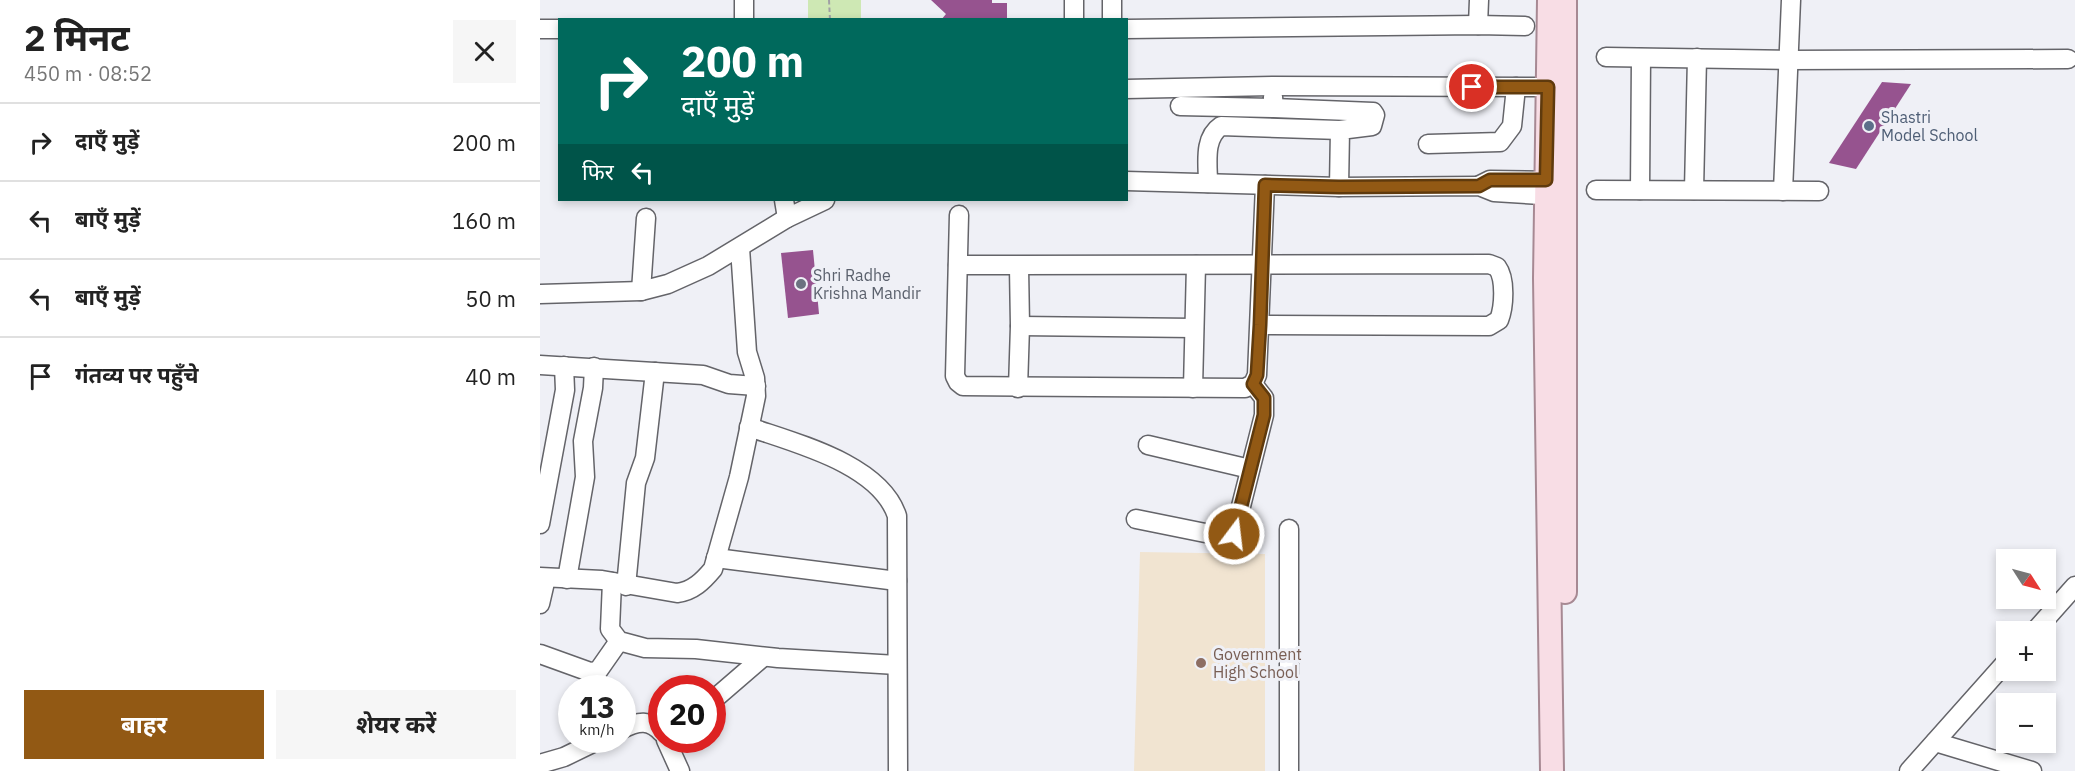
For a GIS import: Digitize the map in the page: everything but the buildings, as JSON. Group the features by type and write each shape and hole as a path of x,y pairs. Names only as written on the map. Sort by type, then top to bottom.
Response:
{"main road":[{"path":"1549,0 1548,87 1556,188 1565,771"},
{"path":"1552,771 1556,188 1565,0"}],"street":[{"path":"744,0 744,18"},
{"path":"1074,0 1074,18"},
{"path":"1112,0 1112,18"},
{"path":"1478,24 1479,0"},
{"path":"1783,191 1791,0"},
{"path":"1128,29 1478,24 1525,26"},
{"path":"540,29 558,29"},
{"path":"1606,57 1789,60 2068,59"},
{"path":"1640,190 1641,58"},
{"path":"1694,190 1697,58"},
{"path":"1128,89 1273,86 1548,87"},
{"path":"1273,86 1274,108"},
{"path":"1428,144 1500,142 1512,126 1516,87"},
{"path":"1180,106 1368,111 1375,115 1372,126 1340,130 1221,126 1215,130 1209,142 1208,183"},
{"path":"1339,187 1340,130"},
{"path":"1128,182 1339,187 1479,186 1494,192 1556,188"},
{"path":"959,216 955,376 963,386 1245,388 1253,384 1257,375 1265,185"},
{"path":"1596,190 1818,191"},
{"path":"784,201 787,218"},
{"path":"540,294 641,291 668,284 689,276 740,248 787,218 823,201"},
{"path":"641,291 646,218"},
{"path":"540,604 543,578 619,584 677,593 685,592 705,579 713,569 739,477 756,386 747,352 740,248"},
{"path":"958,265 1019,267 1490,264 1497,267 1501,273 1502,312 1499,320 1489,326 1260,325"},
{"path":"1193,388 1196,265"},
{"path":"1018,387 1019,267"},
{"path":"1020,326 1194,328"},
{"path":"540,365 703,375 729,384 756,386"},
{"path":"540,524 565,390 564,366"},
{"path":"567,579 585,477 583,441 594,367"},
{"path":"655,372 645,458 636,483 610,629 620,641 645,648 696,649 763,657 897,665"},
{"path":"1136,519 1225,537 1234,534 1264,415 1264,398 1253,384"},
{"path":"749,427 824,453 865,476 881,488 890,499 897,516 898,771"},
{"path":"1148,445 1250,468"},
{"path":"1289,529 1289,771"},
{"path":"716,558 897,581"},
{"path":"2044,621 2075,586"},
{"path":"540,654 590,672 598,671 620,641"},
{"path":"726,688 763,657"},
{"path":"1909,771 1996,673"},
{"path":"1935,742 2032,771"},
{"path":"540,765 572,753"},
{"path":"671,753 680,771"}],"path":[{"path":"829,0 830,18"}],"shaded area":[{"name":"Government High School","path":"1140,552 1265,554 1265,771 1134,771"}],"green space":[{"path":"808,0 861,0 861,18 808,18"}],"place":[{"name":"Shastri Model School","path":"1869,126"},
{"name":"Shri Radhe Krishna Mandir","path":"801,284"},
{"name":"Government High School","path":"1201,663"}],"route":[{"path":"1234,534 1265,406 1264,398 1253,384 1257,375 1265,185 1479,186 1490,180 1546,180 1548,87 1472,87"}]}
